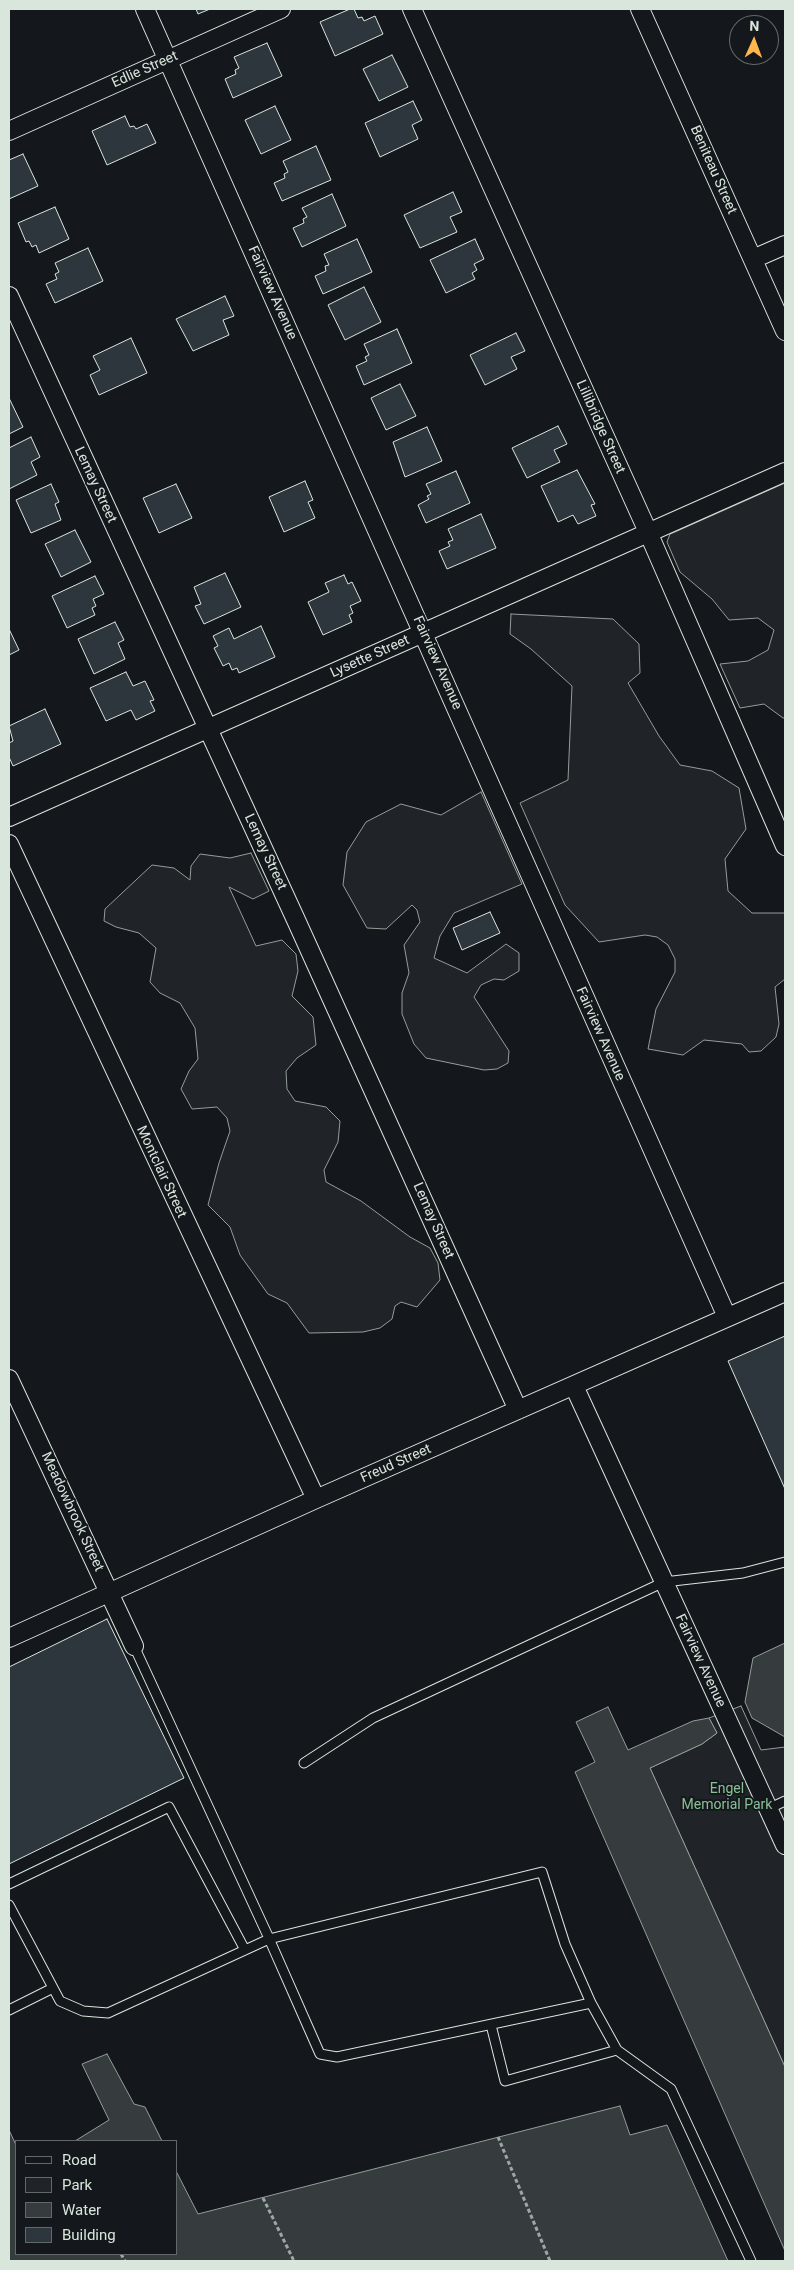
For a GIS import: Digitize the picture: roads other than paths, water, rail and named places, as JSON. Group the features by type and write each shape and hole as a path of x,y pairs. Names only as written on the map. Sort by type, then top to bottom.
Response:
{"street":[{"name":"Fairview Avenue","path":"145,9 727,1318"},
{"name":"Edlie Street","path":"9,131 281,9"},
{"name":"Lillibridge Street","path":"412,9 648,532 785,846"},
{"name":"Beniteau Street","path":"640,9 785,331"},
{"path":"753,258 785,245"},
{"name":"Lemay Street","path":"9,296 518,1410"},
{"name":"Lysette Street","path":"9,817 785,472"},
{"name":"Montclair Street","path":"9,844 316,1499"},
{"name":"Freud Street","path":"9,1638 316,1499 785,1292"},
{"name":"Meadowbrook Street","path":"9,1379 134,1646"},
{"name":"Fairview Avenue","path":"574,1386 784,1839"}],"lane":[{"path":"304,1763 373,1718 664,1582 743,1574 785,1562"},
{"path":"134,1646 320,2054 337,2057 590,2003"},
{"path":"768,1808 785,1801"},
{"path":"9,1884 168,1807 245,1950"},
{"path":"9,1905 60,2000 83,2011 108,2013 269,1939 542,1872 564,1944 590,2003 617,2050 671,2089 751,2261"},
{"path":"9,2010 53,1988"},
{"path":"491,2025 505,2081 617,2050"}],"water":[{"path":"785,1643 785,1737 752,1718 745,1702 753,1658"},
{"path":"608,1707 628,1750 693,1721 709,1718 717,1733 702,1744 650,1768 785,2067 785,2251 575,1772 595,1762 576,1722"},
{"path":"107,2054 134,2104 145,2107 162,2140 77,2140 109,2120 82,2064"},
{"path":"620,2106 630,2135 667,2125 728,2261 9,2261 9,2130 15,2143 15,2255 178,2255 178,2175 198,2214"}],"park label":[{"name":"Engel Memorial Park","path":"727,1798"}]}
